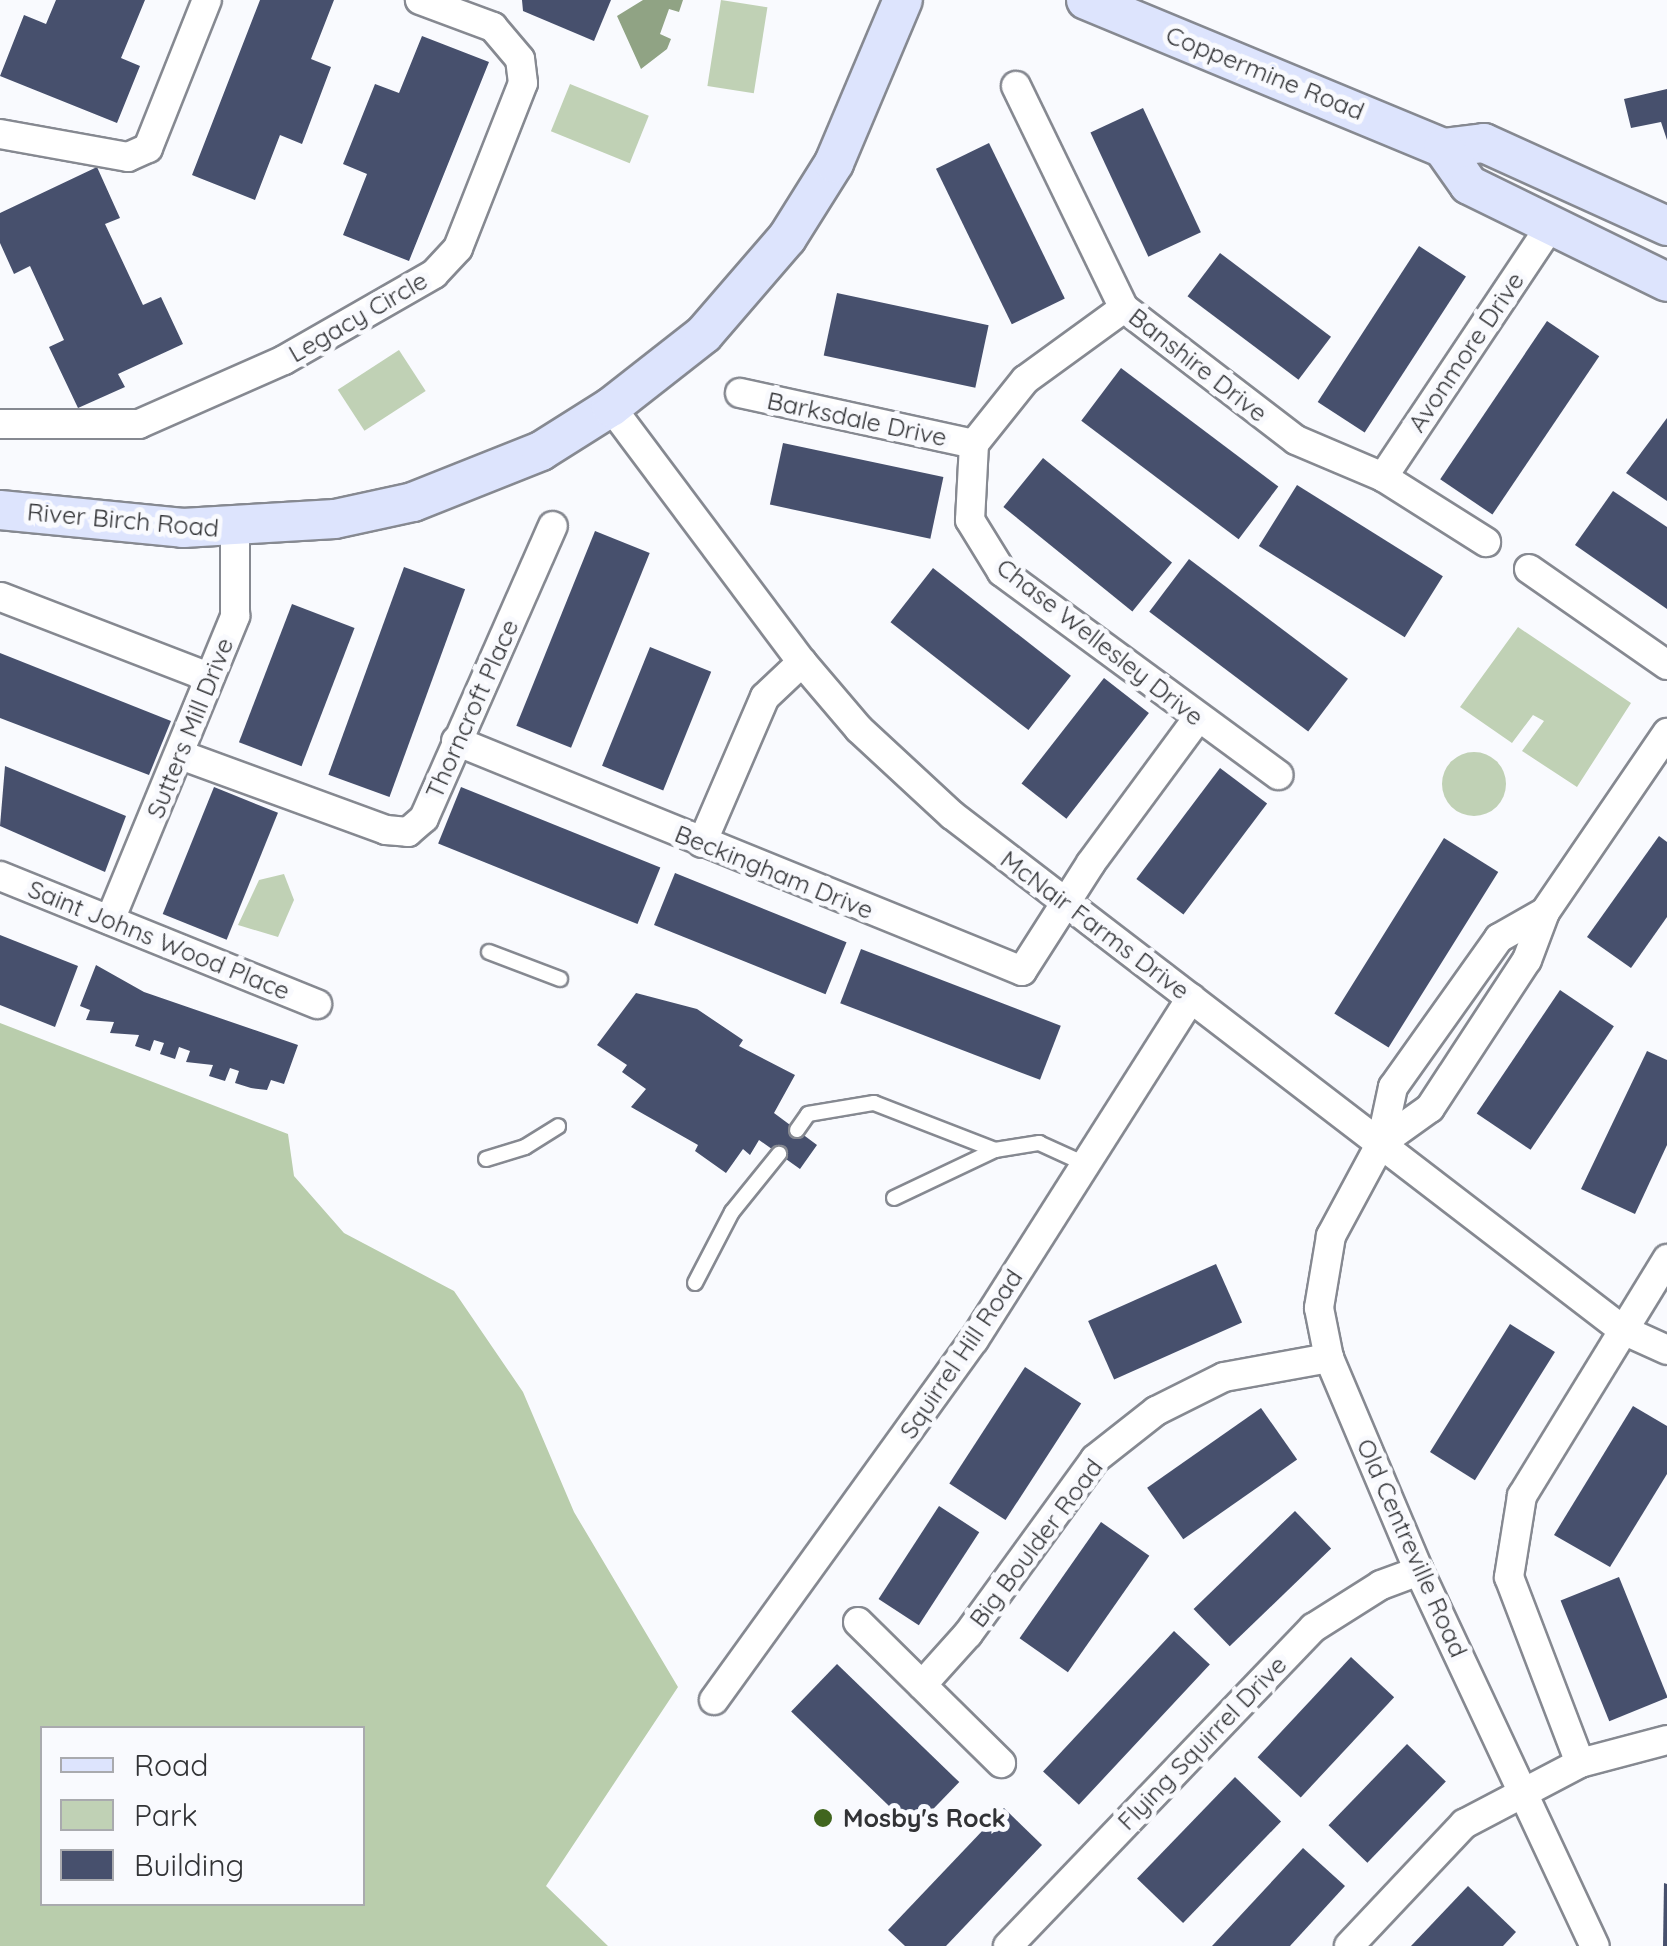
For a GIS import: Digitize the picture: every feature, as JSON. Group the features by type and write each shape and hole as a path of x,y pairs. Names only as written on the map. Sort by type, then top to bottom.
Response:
{"street":[{"path":"0,134 128,157 148,148 207,0"},
{"name":"Legacy Circle","path":"0,424 140,424 284,360 434,274 458,248 523,82 520,59 493,27 420,0"},
{"name":"River Birch Road","path":"0,510 234,528 336,519 413,502 541,451 612,407 704,334 787,238 834,162 903,0"},
{"name":"Coppermine Road","path":"1086,0 1444,148 1484,143 1667,226"},
{"name":"Banshire Drive","path":"1016,86 1124,308 1296,440 1383,477 1486,542"},
{"path":"1444,148 1469,185 1667,282"},
{"name":"Avonmore Drive","path":"1383,477 1550,227"},
{"path":"974,444 1025,380 1124,308"},
{"name":"Barksdale Drive","path":"740,393 974,444"},
{"name":"McNair Farms Drive","path":"612,407 802,662 858,728 1066,909 1191,998 1623,1330 1667,1350"},
{"name":"Chase Wellesley Drive","path":"974,444 970,520 1002,572 1278,775"},
{"name":"Thorncroft Place","path":"181,755 386,830 408,832 424,818 553,526"},
{"name":"Sutters Mill Drive","path":"110,920 181,755 234,616 234,528"},
{"path":"1528,569 1667,665"},
{"path":"1,597 208,677"},
{"path":"702,843 764,697 802,662"},
{"path":"1066,909 1091,862 1197,719"},
{"path":"1381,1142 1430,1108 1527,960 1544,912 1667,734"},
{"name":"Beckingham Drive","path":"456,741 1022,971 1066,909"},
{"name":"Saint Johns Wood Place","path":"0,876 318,1004"},
{"path":"1381,1142 1393,1087 1414,1057 1499,938 1544,912"},
{"name":"Squirrel Hill Road","path":"714,1700 974,1340 1191,998"},
{"name":"Old Centreville Road","path":"1381,1142 1332,1236 1319,1308 1329,1358 1419,1571 1595,1946"},
{"path":"1580,1762 1508,1577 1522,1496 1667,1260"},
{"name":"Big Boulder Road","path":"922,1685 968,1634 1095,1459 1156,1411 1224,1378 1329,1358"},
{"name":"Flying Squirrel Drive","path":"1008,1946 1313,1628 1381,1585 1419,1571"},
{"path":"858,1622 1002,1763"},
{"path":"1348,1946 1464,1824 1580,1762 1667,1740"}],"lane":[{"path":"1622,262 1667,271"},
{"path":"489,952 560,979"},
{"path":"797,1130 808,1114 874,1103 995,1150"},
{"path":"486,1159 526,1147 558,1126"},
{"path":"894,1198 995,1150 1039,1143 1085,1164"},
{"path":"694,1282 732,1212 779,1154"}],"green space":[{"path":"721,0 767,7 754,93 707,86"},
{"path":"570,84 649,116 630,163 551,131"},
{"path":"399,350 426,391 364,431 338,390"},
{"path":"1518,627 1631,703 1577,787 1522,751 1544,721 1533,715 1512,743 1460,707"},
{"path":"1474,752 1496,762 1506,784 1496,806 1474,816 1452,806 1442,784 1452,762"},
{"path":"284,874 294,900 278,937 238,925 259,880"}],"shaded area":[{"path":"643,0 683,0 679,12 669,9 660,34 671,39 667,49 641,69 617,16"},
{"path":"0,1023 288,1134 294,1176 344,1233 454,1291 523,1392 574,1512 678,1687 546,1886 608,1946 0,1946"}],"building":[{"path":"56,0 145,0 121,58 140,66 117,123 0,76 24,15 46,24"},
{"path":"260,0 334,0 311,59 331,67 302,144 280,135 255,200 192,175"},
{"path":"522,0 611,0 594,41 523,11"},
{"path":"422,36 489,62 409,261 343,235 367,174 343,164 375,84 399,93"},
{"path":"1667,89 1667,140 1661,122 1631,128 1624,99"},
{"path":"1143,108 1201,232 1148,257 1090,133"},
{"path":"989,143 1065,298 1012,324 936,169"},
{"path":"97,167 120,218 105,224 143,305 161,297 183,344 118,374 125,387 78,408 49,347 64,340 30,266 14,274 0,243 0,213"},
{"path":"1419,246 1466,276 1365,432 1318,402"},
{"path":"1220,253 1331,337 1299,380 1188,296"},
{"path":"837,293 989,325 975,388 824,356"},
{"path":"1547,321 1599,356 1492,515 1440,479"},
{"path":"1121,368 1278,487 1239,539 1081,421"},
{"path":"1667,418 1667,501 1626,473"},
{"path":"783,443 943,477 930,539 770,505"},
{"path":"1043,458 1172,562 1132,611 1003,507"},
{"path":"1297,485 1443,576 1405,637 1259,546"},
{"path":"1613,491 1667,527 1667,609 1575,545"},
{"path":"595,531 650,553 571,748 516,726"},
{"path":"1189,559 1348,679 1308,731 1149,612"},
{"path":"404,567 465,589 389,797 328,775"},
{"path":"933,568 1071,676 1028,730 891,622"},
{"path":"292,604 355,628 302,766 239,742"},
{"path":"650,647 711,672 663,790 602,766"},
{"path":"0,653 171,721 149,775 0,718"},
{"path":"1104,678 1149,713 1066,819 1022,784"},
{"path":"5,766 126,816 105,872 0,826"},
{"path":"1220,768 1267,804 1183,915 1136,879"},
{"path":"214,787 278,813 227,940 163,914"},
{"path":"461,787 660,868 637,924 438,844"},
{"path":"1659,836 1667,842 1667,917 1631,968 1587,937"},
{"path":"1444,838 1498,872 1389,1047 1334,1014"},
{"path":"675,873 847,942 826,994 654,925"},
{"path":"0,935 78,966 55,1027 0,1005"},
{"path":"861,949 1061,1026 1040,1080 840,1003"},
{"path":"96,965 144,992 298,1045 284,1084 271,1080 267,1090 251,1088 235,1083 239,1071 230,1068 225,1081 209,1076 213,1065 186,1062 190,1051 179,1047 175,1059 160,1054 164,1043 154,1040 150,1051 135,1046 139,1035 110,1033 114,1022 86,1020 90,1010 80,1006"},
{"path":"1560,990 1614,1026 1531,1150 1477,1114"},
{"path":"636,993 697,1009 743,1040 739,1046 795,1075 774,1113 817,1145 800,1169 759,1140 750,1155 743,1149 726,1173 695,1151 698,1145 631,1107 646,1089 622,1072 627,1065 597,1045"},
{"path":"1647,1051 1667,1060 1667,1145 1635,1214 1581,1189"},
{"path":"1216,1264 1242,1322 1114,1379 1088,1321"},
{"path":"1510,1324 1555,1352 1475,1480 1430,1452"},
{"path":"1025,1367 1081,1403 1005,1520 949,1484"},
{"path":"1633,1406 1667,1426 1667,1474 1610,1567 1554,1535"},
{"path":"1261,1408 1297,1460 1183,1539 1147,1488"},
{"path":"939,1506 979,1532 919,1625 879,1599"},
{"path":"1295,1511 1331,1548 1230,1646 1194,1609"},
{"path":"1101,1522 1149,1556 1068,1672 1020,1638"},
{"path":"1619,1577 1667,1698 1609,1721 1561,1601"},
{"path":"1174,1631 1210,1664 1079,1805 1043,1771"},
{"path":"1351,1657 1394,1697 1301,1797 1258,1757"},
{"path":"837,1664 959,1782 913,1830 791,1711"},
{"path":"1407,1744 1446,1782 1367,1863 1329,1825"},
{"path":"1235,1777 1281,1821 1183,1923 1137,1878"},
{"path":"1004,1808 1042,1845 946,1946 905,1946 888,1930"},
{"path":"1303,1848 1345,1886 1290,1946 1212,1946"},
{"path":"1664,1883 1667,1884 1667,1946 1663,1946"},
{"path":"1468,1886 1516,1932 1503,1946 1411,1946"}],"place":[{"name":"Mosby's Rock","path":"823,1818"}]}
